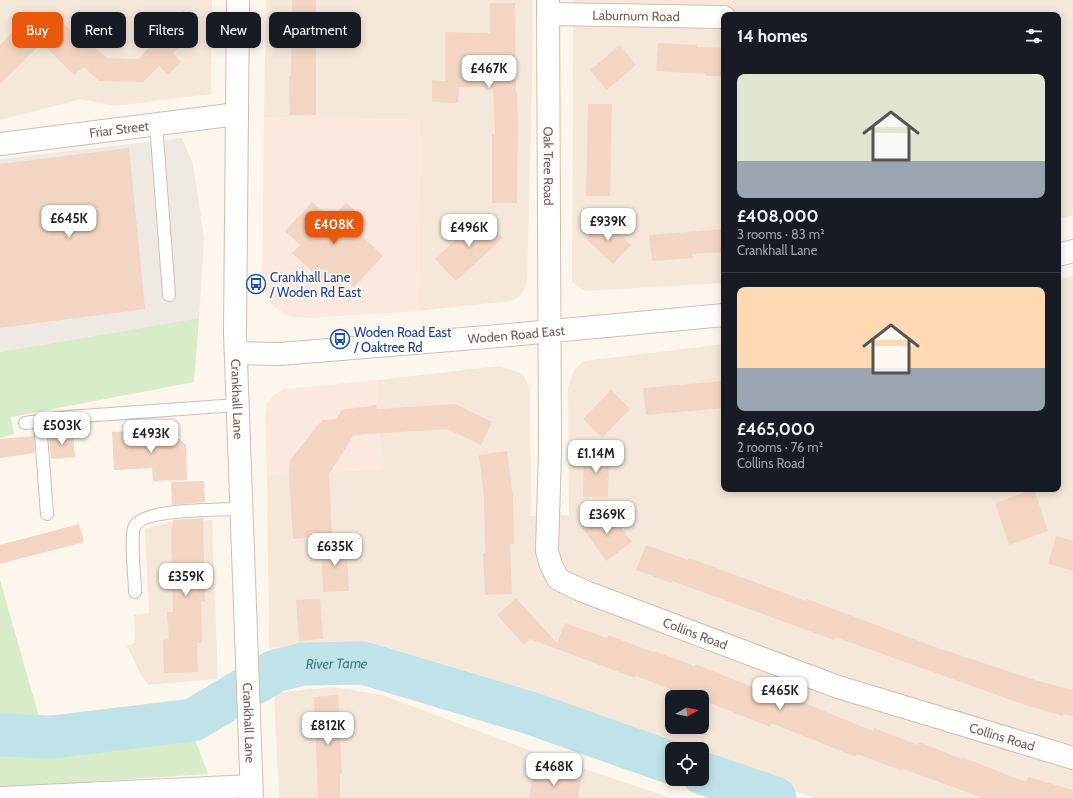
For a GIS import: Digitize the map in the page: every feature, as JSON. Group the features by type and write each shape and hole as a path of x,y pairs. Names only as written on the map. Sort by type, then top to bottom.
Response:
{"street":[{"name":"Crankhall Lane","path":"238,0 236,354 252,792"},
{"name":"Laburnum Road","path":"548,7 721,17"},
{"name":"Oak Tree Road","path":"548,7 549,331"},
{"name":"Friar Street","path":"0,144 237,114"},
{"path":"1061,254 1073,251"},
{"name":"Woden Road East","path":"236,354 280,354 721,315"},
{"name":"Collins Road","path":"549,331 550,452 546,551 558,579 583,591 838,687 1073,758"},
{"path":"0,798 252,792"}],"lane":[{"path":"156,124 169,295"},
{"path":"25,424 68,417 237,405"},
{"path":"40,421 47,514"},
{"path":"136,592 133,541 134,527 138,521 173,511 242,509"}],"shaded area":[{"path":"0,0 212,0 212,12 206,12 206,48 211,48 211,94 116,106 81,99 0,120"},
{"path":"266,0 533,0 527,282 521,296 511,301 418,311 420,120 264,117"},
{"path":"573,0 1073,0 1073,215 1061,218 1061,12 721,12 721,283 585,291 572,282"},
{"path":"264,117 420,120 418,311 311,318 290,317 273,306 262,289"},
{"path":"182,138 193,164 204,238 199,318 0,352 0,159"},
{"path":"1073,276 1073,798 815,798 709,762 709,742 665,742 665,748 430,669 346,643 269,648 267,475 383,469 376,405 378,380 499,366 523,374 530,389 531,516 569,515 568,387 574,370 584,361 721,344 721,492 1061,492 1061,279"},
{"path":"378,380 376,405 383,469 267,475 265,414 267,404 275,394 284,389"},
{"path":"212,520 218,679 148,685 141,675 127,646 135,642 134,615 149,613 145,529 169,522"},
{"path":"333,687 382,695 537,753 671,798 279,798 274,693"}],"green space":[{"path":"199,318 194,382 11,417 14,434 0,438 0,352"},
{"path":"0,580 41,724 0,724"},
{"path":"194,737 208,774 0,788 0,751 77,748"}],"building":[{"path":"292,0 316,0 316,12 292,12"},
{"path":"490,3 515,3 516,93 518,124 517,203 492,203 492,134 495,134 493,87 459,87 458,103 432,102 432,80 445,81 445,32 490,33"},
{"path":"64,24 71,31 71,48 96,48 107,58 138,59 148,48 179,48 173,53 181,62 168,75 159,66 143,82 99,81 84,67 74,75 47,48 63,48"},
{"path":"12,32 12,48 37,48 0,84 0,45"},
{"path":"658,43 721,48 721,76 705,76 705,74 656,71"},
{"path":"620,45 636,65 607,90 590,70"},
{"path":"291,48 316,48 316,115 290,115 289,76 291,76"},
{"path":"588,104 612,104 610,196 586,196"},
{"path":"129,148 145,309 0,328 0,164"},
{"path":"312,202 331,219 346,202 368,223 359,233 383,256 354,287 346,280 338,288 326,276 322,281 292,253 300,245 285,231"},
{"path":"482,215 503,238 456,281 435,259"},
{"path":"604,219 631,245 613,264 586,239"},
{"path":"721,229 721,252 692,254 693,258 652,261 649,235"},
{"path":"721,381 721,408 646,415 643,388"},
{"path":"611,390 630,409 602,438 583,419"},
{"path":"455,404 492,422 481,445 447,429 354,435 329,474 332,536 293,539 289,474 290,460 322,420 336,419 342,410 376,405 377,409"},
{"path":"169,430 186,445 187,480 153,481 152,468 114,470 112,432"},
{"path":"65,433 65,435 73,435 75,457 51,459 49,434"},
{"path":"34,436 35,453 0,458 0,439"},
{"path":"584,450 609,450 608,497 583,497"},
{"path":"507,451 513,497 514,544 510,544 512,594 485,595 483,553 485,553 484,497 479,455"},
{"path":"204,481 205,502 172,505 171,482"},
{"path":"1026,492 1035,492 1048,531 1009,545 995,503"},
{"path":"607,509 632,542 606,561 582,527"},
{"path":"203,518 205,601 201,601 202,643 197,643 198,672 164,673 163,640 169,639 167,612 173,612 171,525 173,525 173,520"},
{"path":"79,524 84,542 0,564 0,545"},
{"path":"1056,536 1073,541 1073,571 1048,564"},
{"path":"346,542 349,591 323,592 321,544"},
{"path":"646,545 688,560 689,558 806,601 807,599 938,648 1035,680 1073,690 1073,716 1063,714 1063,716 1022,704 835,637 834,640 672,581 671,583 636,570"},
{"path":"516,598 557,643 565,623 607,638 608,635 695,666 695,664 783,699 785,695 873,731 874,728 918,745 919,742 1026,782 1028,777 1073,790 1073,798 983,798 903,769 902,771 857,754 856,757 771,723 770,727 709,703 709,690 672,690 530,639 524,645 497,615"},
{"path":"320,599 323,639 299,641 296,600"},
{"path":"338,695 342,773 340,774 340,798 318,798 314,697"},
{"path":"533,773 581,780 578,798 529,798"}],"waterway":[{"name":"River Tame","path":"0,735 52,737 193,720 275,671 303,664 363,663 530,713 665,761"},
{"name":"River Tame","path":"709,775 775,798"}],"place":[{"name":"Crankhall Lane / Woden Rd East","path":"256,284"},
{"name":"Woden Road East / Oaktree Rd","path":"340,339"}]}
